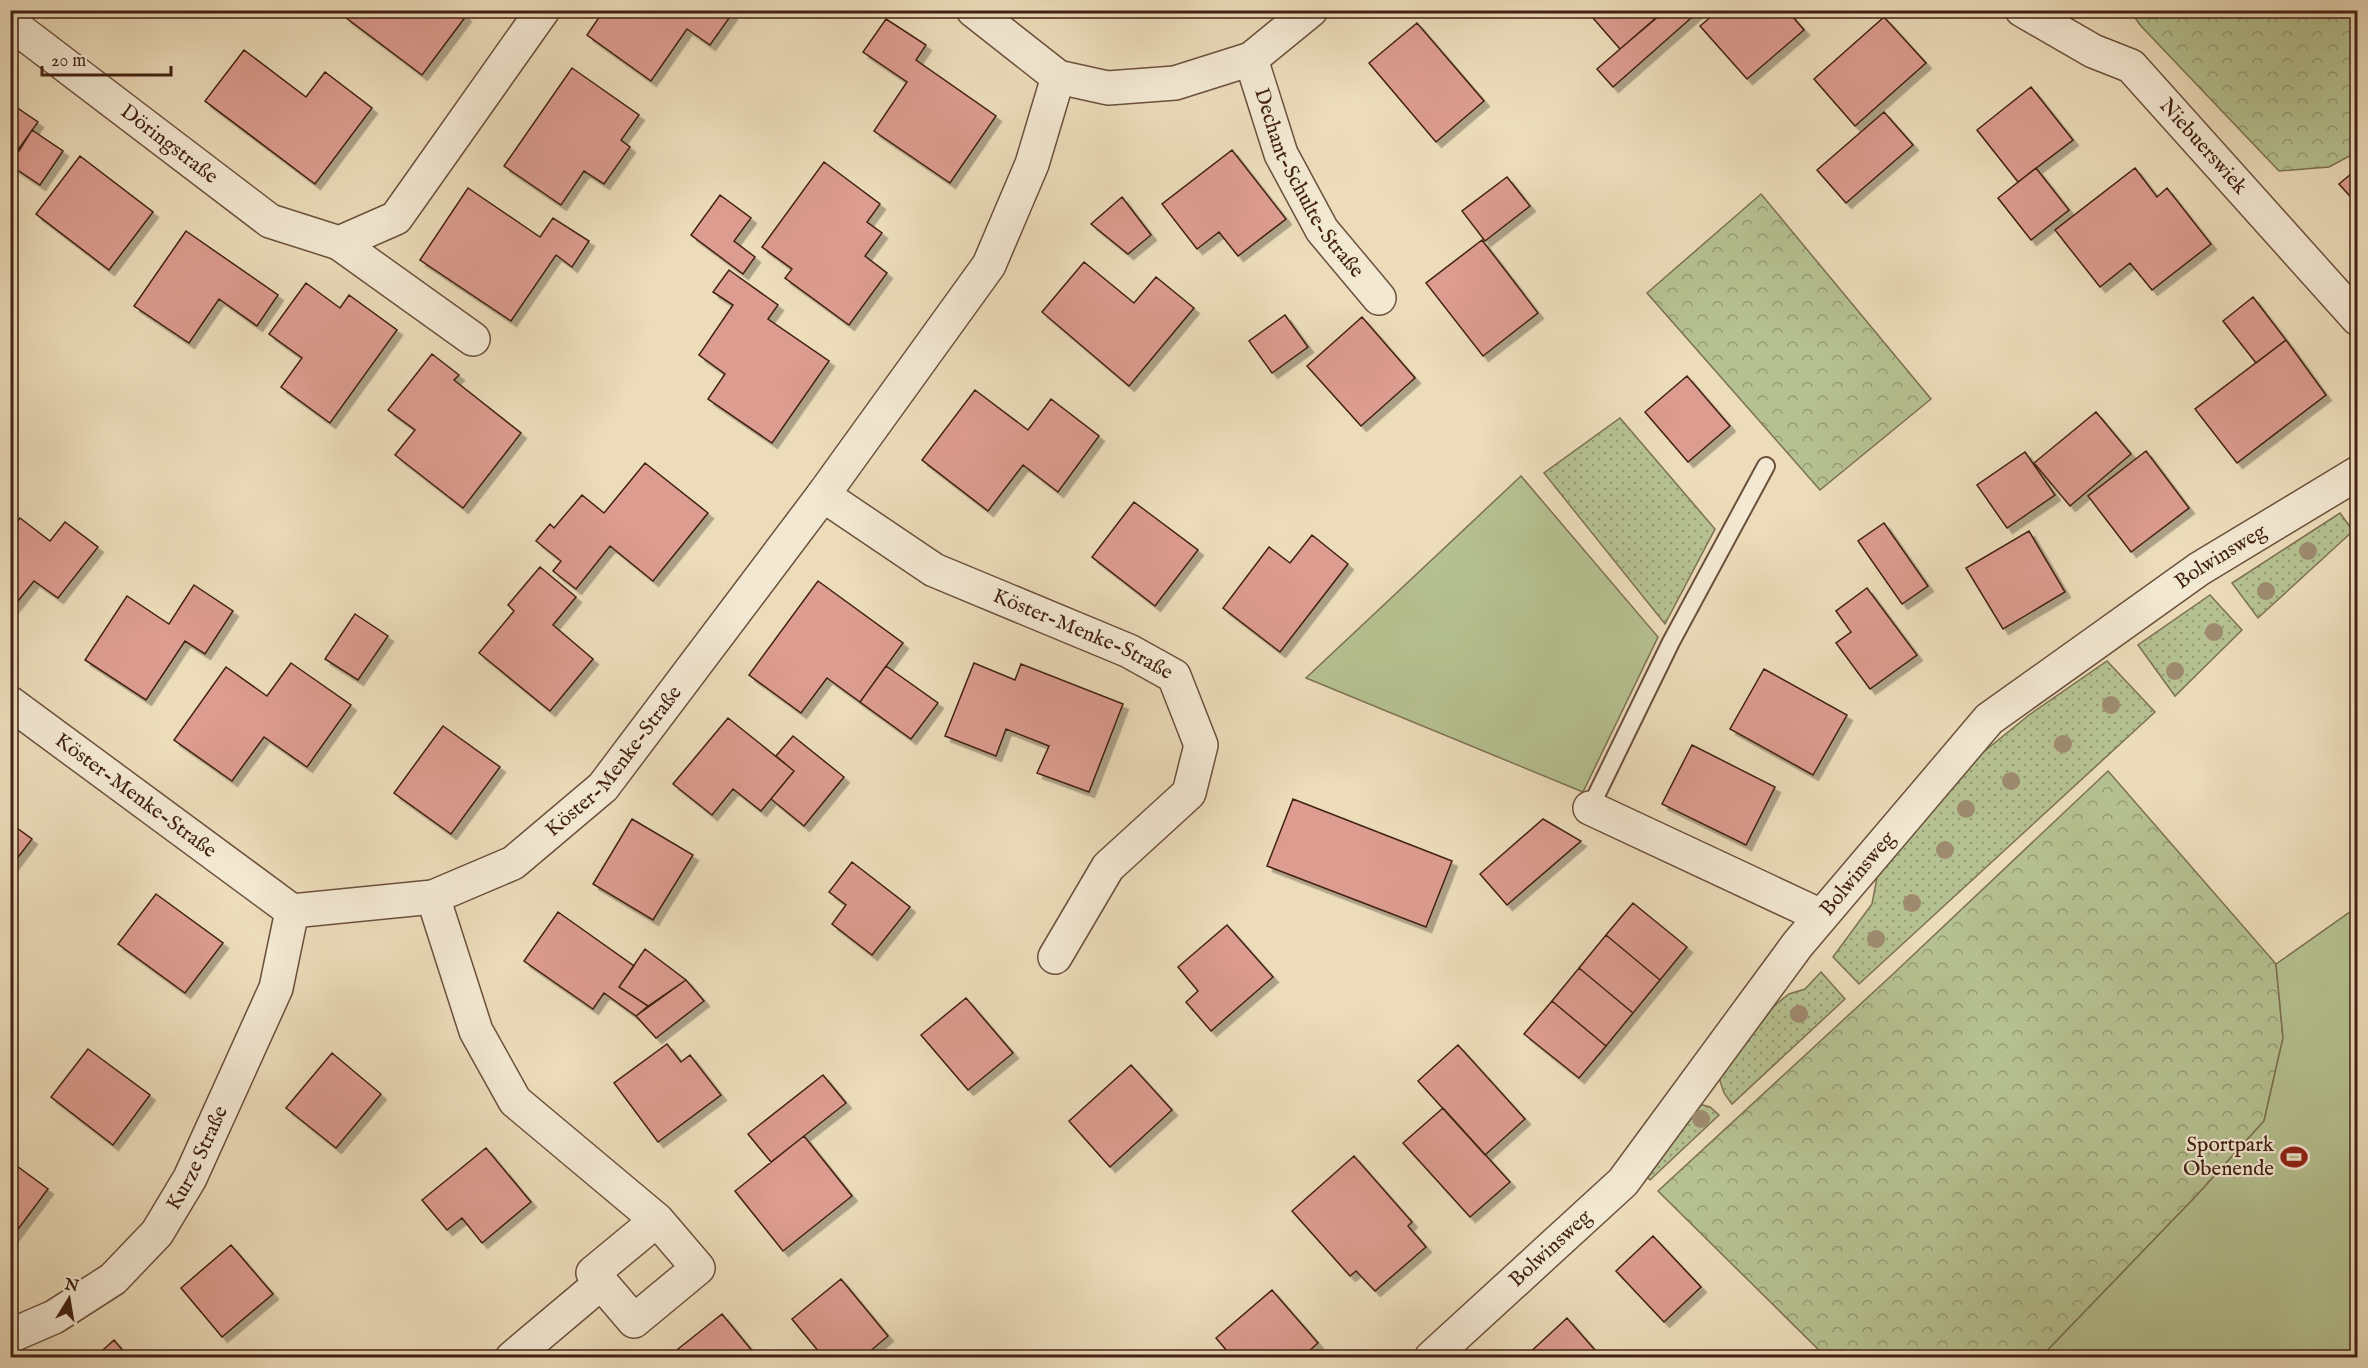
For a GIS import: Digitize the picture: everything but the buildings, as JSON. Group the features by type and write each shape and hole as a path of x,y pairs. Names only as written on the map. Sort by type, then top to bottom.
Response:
{"street":[{"path":"339,243 396,218 543,10"},
{"name":"Dechant-Schulte-Straße","path":"973,10 1058,77 1108,88 1175,83 1251,60 1311,10"},
{"name":"Niebuerswiek","path":"2022,10 2093,51 2131,66 2358,319"},
{"name":"Döringstraße","path":"10,23 270,220 339,243 473,339"},
{"name":"Dechant-Schulte-Straße","path":"1251,60 1281,154 1322,230 1379,298"},
{"name":"Köster-Menke-Straße","path":"10,704 292,911 433,897 513,862 603,787 823,495 988,265 1032,164 1058,77"},
{"name":"Bolwinsweg","path":"1431,1358 1623,1182 1798,944 1989,719 2199,569 2358,473"},
{"name":"Köster-Menke-Straße","path":"823,495 934,570 1129,651 1174,676 1201,745 1189,793 1108,867 1055,957"},
{"path":"1590,808 1821,916"},
{"path":"433,897 476,1031 515,1101 657,1220 698,1268 634,1321 594,1273 657,1220"},
{"name":"Kurze Straße","path":"10,1336 54,1317 113,1279 157,1233 190,1178 276,988 292,911"},
{"path":"512,1358 601,1283"}],"lane":[{"path":"1590,808 1671,642 1766,466"}],"green space":[{"path":"2130,11 2357,11 2357,152 2329,167 2279,171 2141,26"},
{"path":"1761,194 1931,399 1820,490 1647,293"},
{"path":"1620,418 1715,529 1665,624 1544,473"},
{"path":"1521,476 1658,637 1583,792 1306,678"},
{"path":"2340,513 2353,531 2258,618 2232,583"},
{"path":"2210,595 2242,630 2175,696 2138,645"},
{"path":"2107,661 2155,712 1859,984 1833,957 1872,904 1878,872 1960,771 2029,715"},
{"path":"2108,771 2276,964 2283,1038 2264,1121 2198,1194 2041,1357 1826,1357 1658,1191"},
{"name":"Sportpark Obenende","path":"2357,907 2357,1357 2041,1357 2198,1194 2264,1121 2283,1038 2276,964"},
{"path":"1821,972 1845,999 1732,1104 1724,1093 1719,1078 1774,1006 1789,994 1805,989"},
{"path":"1699,1104 1710,1107 1719,1115 1650,1180 1643,1172"}],"place":[{"name":"Sportpark Obenende","path":"2294,1157"}]}
